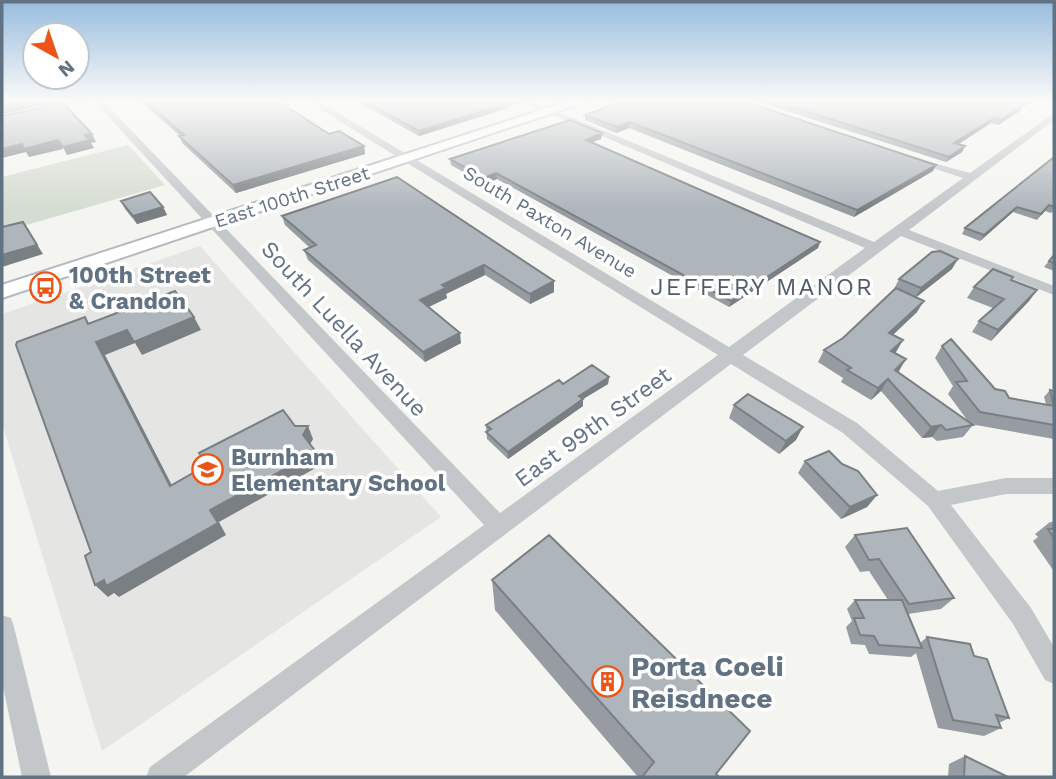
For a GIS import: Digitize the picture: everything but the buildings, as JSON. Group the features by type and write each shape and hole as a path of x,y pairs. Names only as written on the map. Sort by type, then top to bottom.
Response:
{"main road":[{"name":"East 100th Street","path":"2,292 473,137"}],"street":[{"name":"South Luella Avenue","path":"132,137 499,526"},
{"name":"South Paxton Avenue","path":"371,137 733,354 850,428 935,500 1022,616 1054,671"},
{"path":"611,137 876,248"},
{"name":"East 99th Street","path":"160,777 1025,137"},
{"path":"899,153 972,177"},
{"path":"900,231 1054,291"},
{"path":"935,500 1006,486 1054,486"},
{"path":"2,627 37,777"}],"shaded area":[{"path":"128,145 165,185 2,232 2,177"},
{"name":"Burnham Elementary School","path":"200,246 441,517 102,751 2,423 2,314"}],"place":[{"name":"100th Street & Crandon","path":"46,288"},
{"name":"Burnham Elementary School","path":"208,470"},
{"name":"Porta Coeli Reisdnece","path":"608,682"}],"district":[{"name":"JEFFERY MANOR","path":"762,287"}]}
